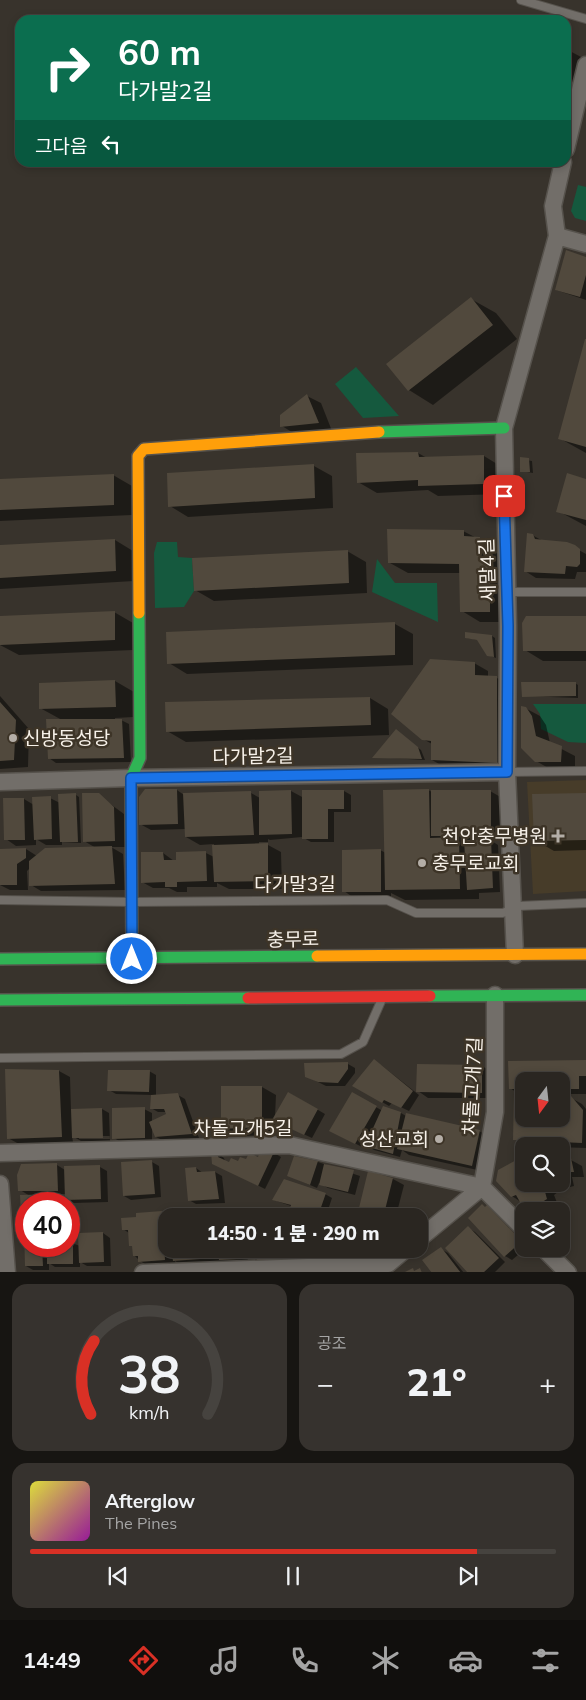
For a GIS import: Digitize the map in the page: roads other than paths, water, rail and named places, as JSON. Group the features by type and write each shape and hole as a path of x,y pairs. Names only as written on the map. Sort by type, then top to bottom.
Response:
{"main road":[{"path":"132,959 131,778 140,758 138,456 144,449 411,430 504,428"},
{"name":"충무로","path":"0,959 586,953"},
{"path":"522,995 577,1006"},
{"path":"0,1000 586,995"}],"street":[{"path":"571,128 586,65"},
{"name":"새말4길","path":"516,955 507,772 508,592 504,428 557,236 553,206 562,167"},
{"path":"557,236 586,244"},
{"name":"다가말2길","path":"0,782 507,772"},
{"name":"차돌고개7길","path":"482,1187 495,1112 495,995"},
{"name":"차돌고개5길","path":"0,1153 289,1145 482,1187"},
{"path":"0,1184 7,1272"},
{"path":"428,1232 482,1187 515,1220"},
{"path":"552,1257 568,1272"},
{"path":"143,1272 388,1264 395,1258"}],"lane":[{"path":"521,0 586,19"},
{"path":"508,592 586,592"},
{"path":"507,772 586,771"},
{"name":"다가말3길","path":"0,900 132,902 387,900 416,913 503,913 518,906 586,903"},
{"path":"0,1058 341,1054 363,1042 383,996"}],"place":[{"name":"신방동성당","path":"13,738"},
{"name":"천안충무병원","path":"558,836"},
{"name":"충무로교회","path":"422,863"},
{"name":"성산교회","path":"439,1139"}]}
